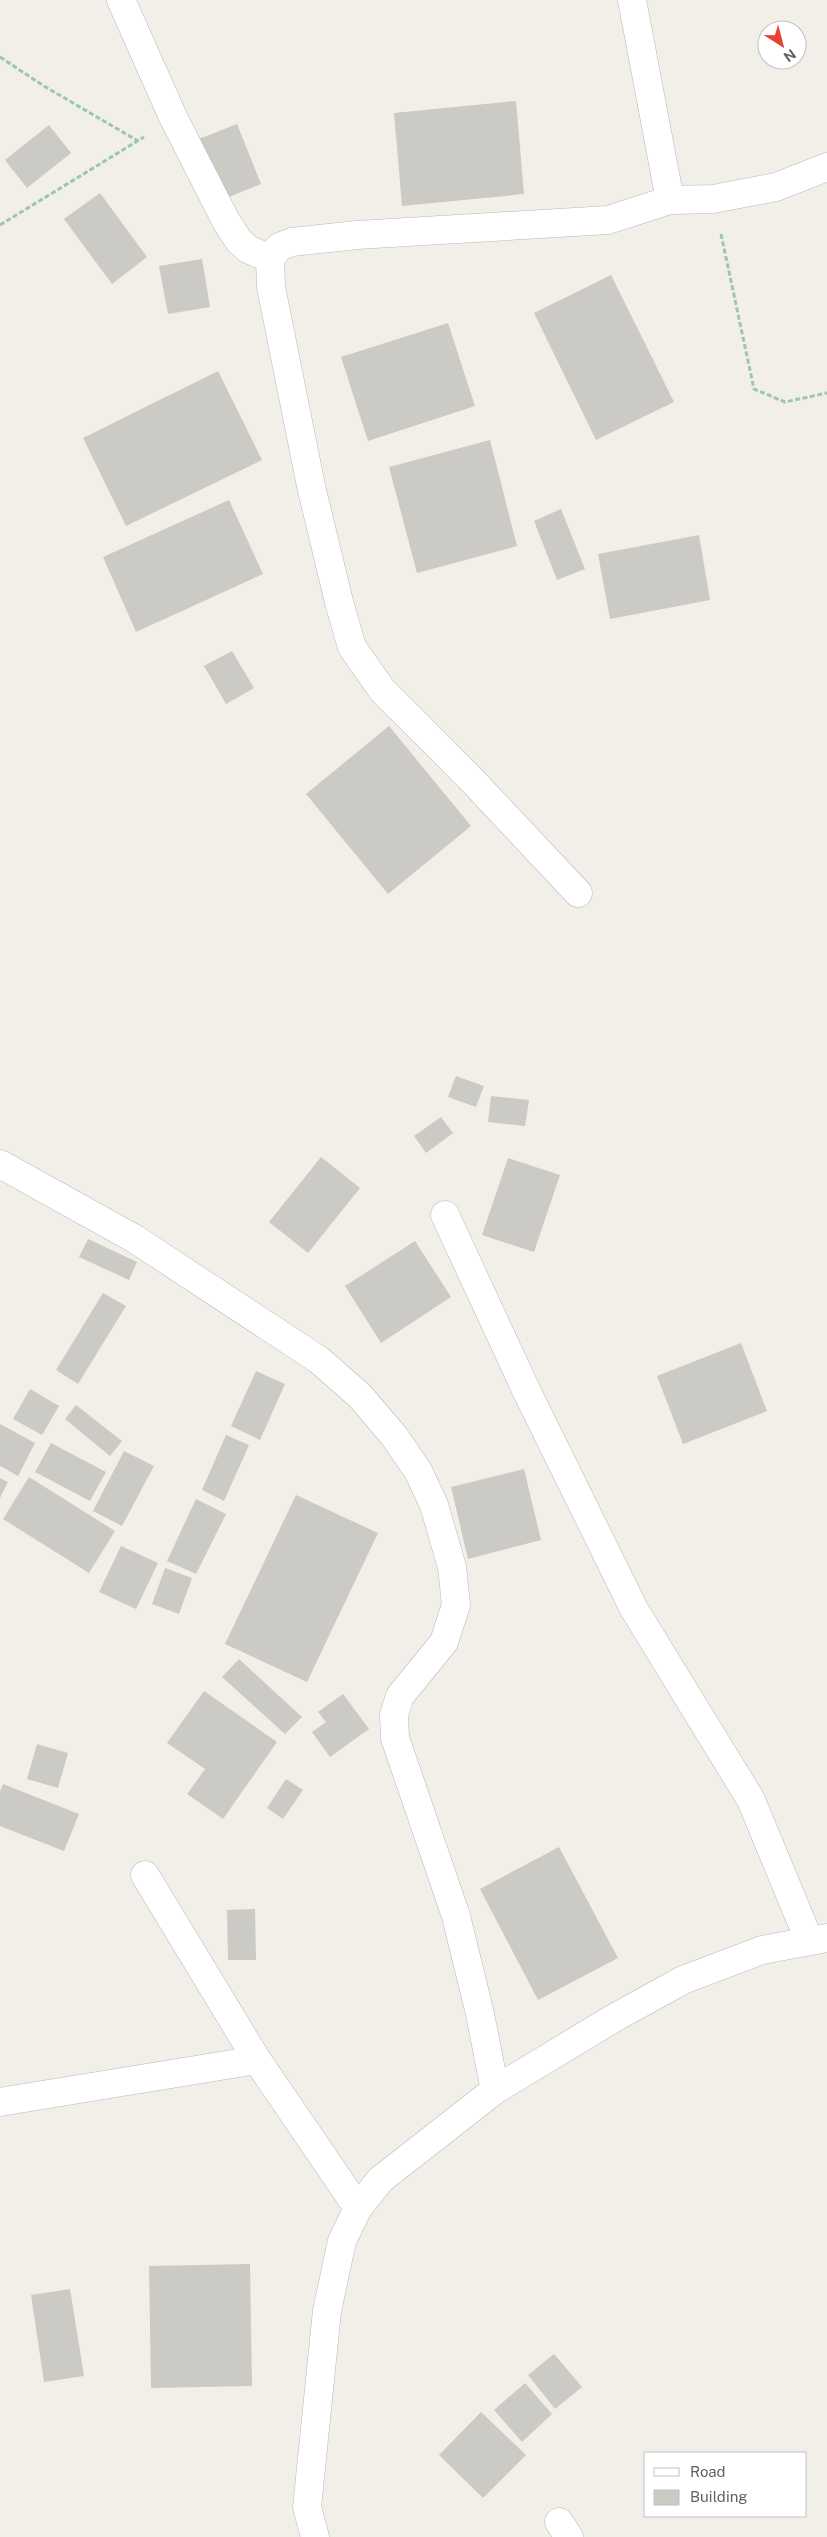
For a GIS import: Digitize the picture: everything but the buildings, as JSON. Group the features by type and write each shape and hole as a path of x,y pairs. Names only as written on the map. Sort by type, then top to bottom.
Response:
{"street":[{"path":"121,0 173,117 226,221 239,241 248,249 270,259"},
{"path":"632,0 670,200"},
{"path":"578,892 469,777 382,690 352,647 311,486 273,295 270,259 279,248 292,242 357,234 608,220 670,200 713,199 776,187 827,167"},
{"path":"0,1164 135,1239 319,1360 360,1396 394,1436 418,1471 434,1504 452,1567 456,1605 444,1642 400,1696 394,1715 395,1738 456,1916 480,2014 495,2090"},
{"path":"315,2537 307,2507 327,2311 342,2241 358,2208 380,2180 495,2090 614,2018 683,1980 762,1950 818,1939 751,1800 634,1609 527,1392 445,1215"},
{"path":"145,1875 257,2060 358,2208"},
{"path":"0,2102 257,2060"}],"path":[{"path":"0,57 44,86 138,141"},
{"path":"0,225 138,141 173,117"},
{"path":"713,199 733,282 754,389 785,402 827,393"}]}
